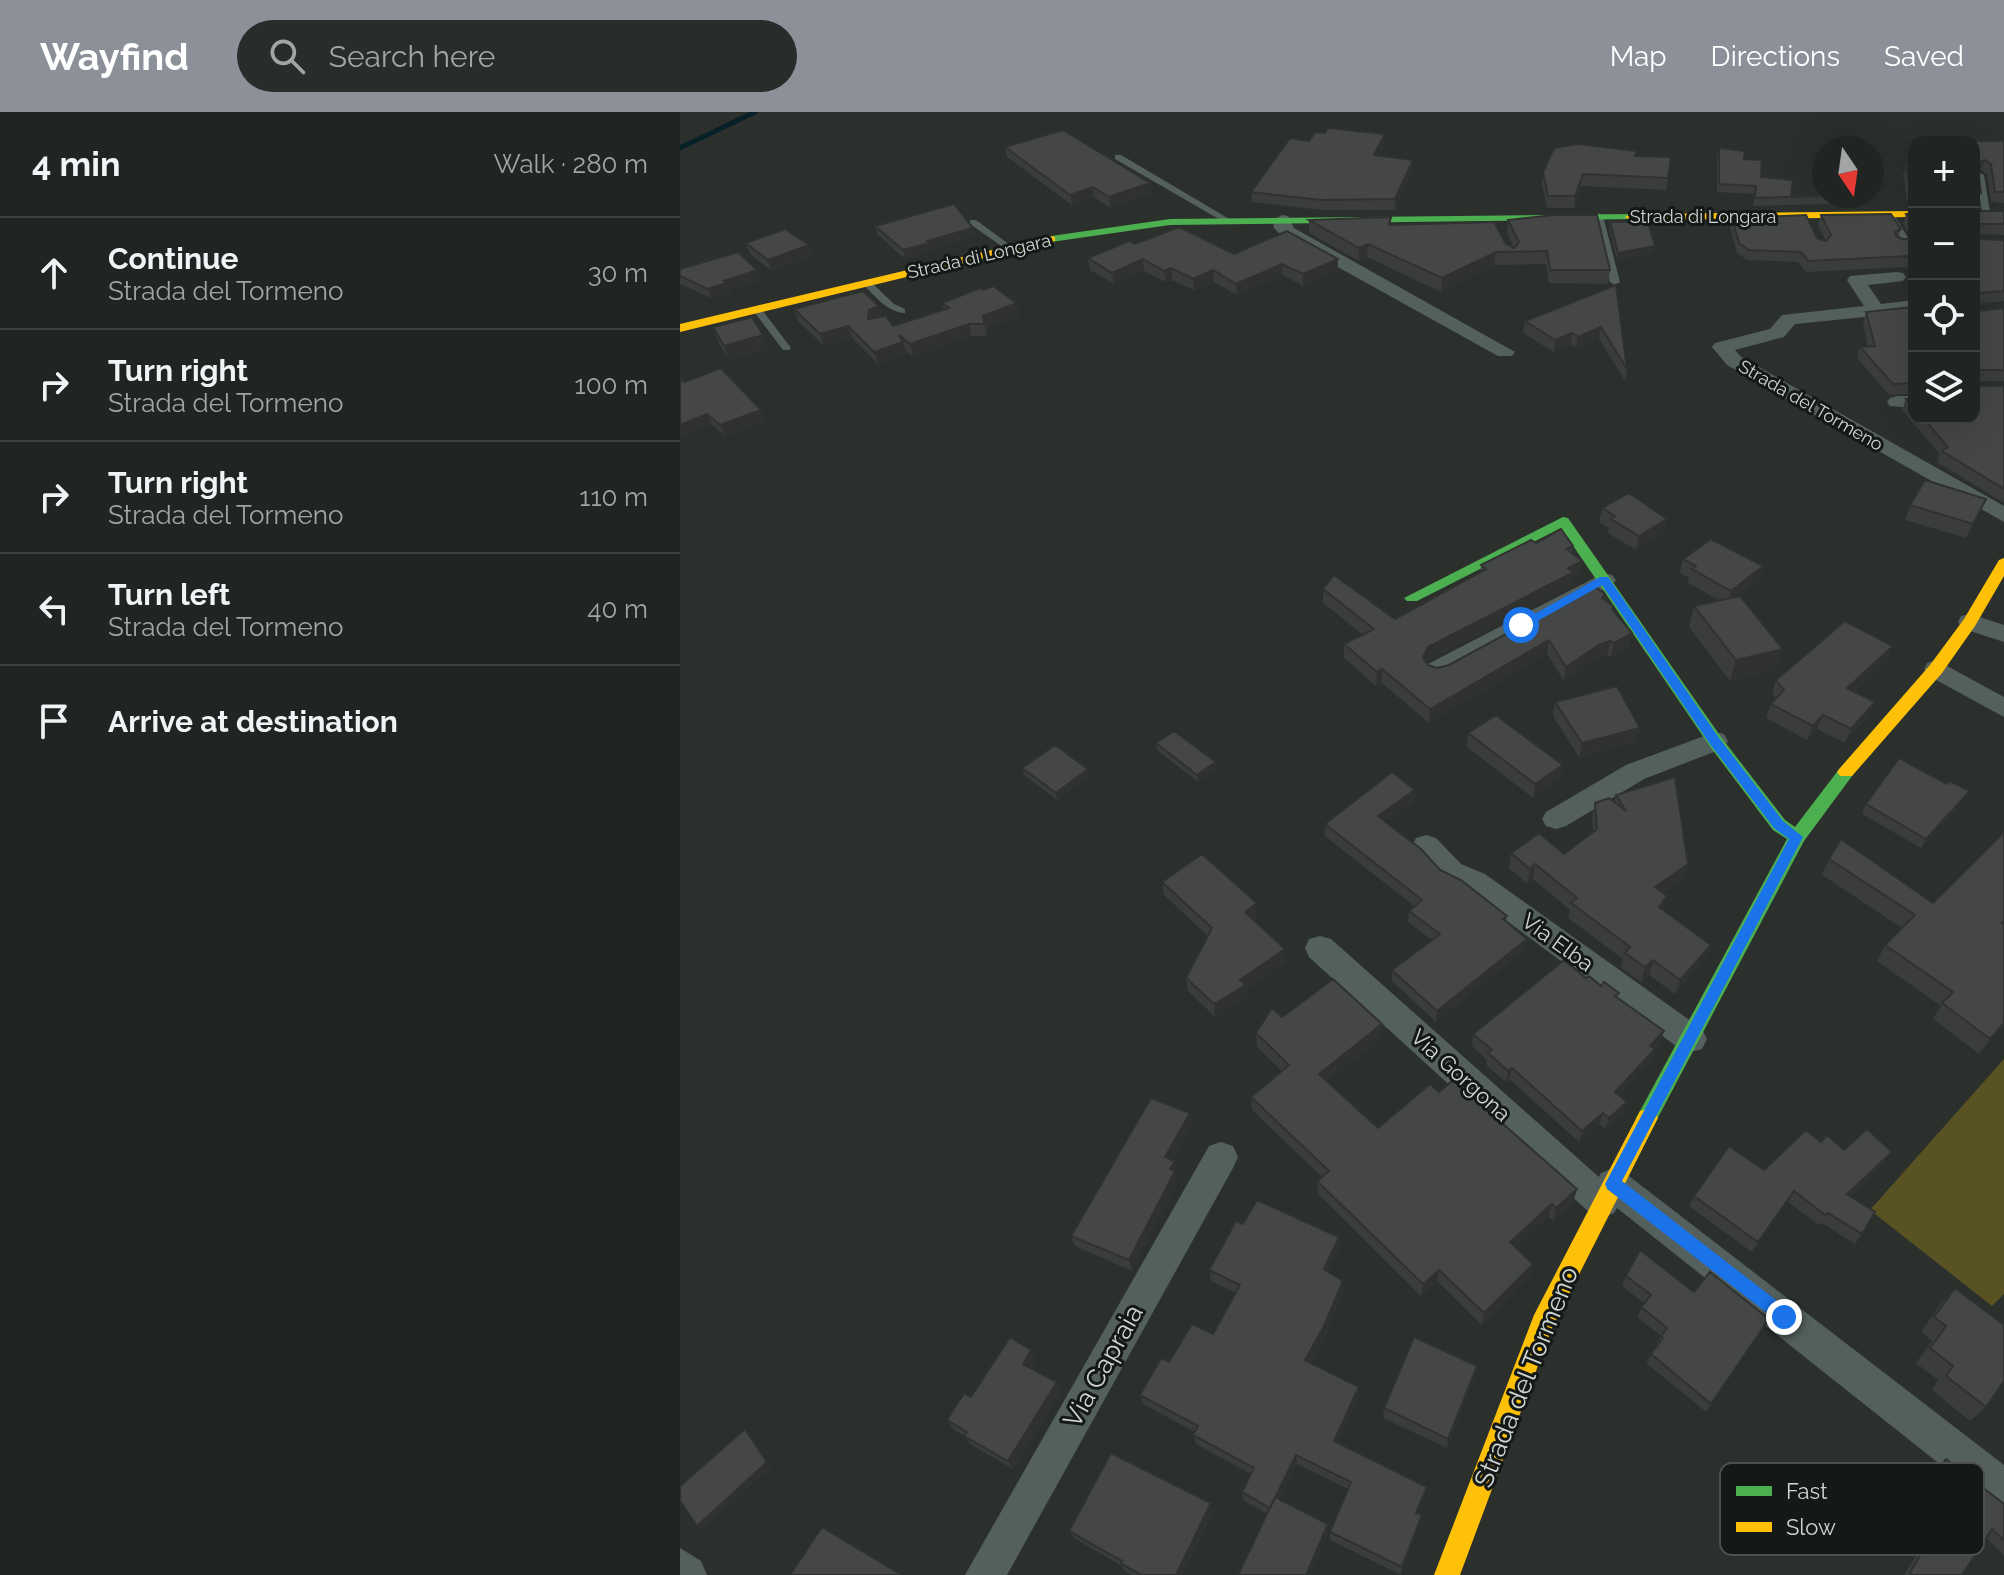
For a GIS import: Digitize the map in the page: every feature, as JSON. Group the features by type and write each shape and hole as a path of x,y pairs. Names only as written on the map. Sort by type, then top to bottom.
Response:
{"street":[{"name":"Strada di Longara","path":"680,328 1010,248 1117,227 1227,220 1492,222 1599,216 1809,220 1908,214"},
{"path":"1282,220 1283,228 1288,232 1505,352"},
{"path":"1876,310 1856,280 1897,277"},
{"name":"Strada del Tormeno","path":"1908,307 1789,319 1777,333 1722,347 1734,361 2004,515"},
{"path":"1412,598 1563,521 1715,741 1779,825 1797,837"},
{"name":"Strada del Tormeno","path":"1447,1575 1542,1323 1607,1193 1797,837 1856,759 1936,669 1970,622 2004,563"},
{"path":"1437,670 1604,580"},
{"path":"1970,622 2004,634"},
{"path":"1936,669 2004,708"},
{"path":"1556,819 1635,772 1715,741"},
{"name":"Via Elba","path":"1426,846 1451,872 1475,882 1691,1039"},
{"name":"Via Gorgona","path":"1320,948 1607,1193"},
{"name":"Via Capraia","path":"985,1575 1221,1157"},
{"path":"1607,1193 1968,1463"},
{"path":"1984,1475 2004,1490"},
{"path":"680,1568 687,1575"}],"lane":[{"path":"1118,157 1227,220"},
{"path":"1980,175 1988,212"},
{"path":"1889,214 1908,244 1898,244"},
{"name":"Strada di Longara","path":"1599,216 1615,282"},
{"path":"973,222 1010,248"},
{"path":"866,282 891,306 902,311"},
{"path":"891,306 896,318 893,322"},
{"path":"757,309 786,348"}],"shaded area":[{"path":"2004,1059 2004,1294 1992,1306 1870,1210"}],"building":[{"path":"1328,128 1385,134 1374,155 1413,160 1395,199 1321,200 1251,192 1290,138 1309,141 1315,132 1325,133"},
{"path":"1063,130 1150,183 1109,197 1093,187 1070,195 1005,147"},
{"path":"1980,141 2004,141 2004,192 1995,192 1991,164 1985,160 1980,162"},
{"path":"1577,144 1637,151 1635,156 1671,157 1668,178 1583,174 1575,196 1548,196 1543,172 1554,148"},
{"path":"1719,148 1745,151 1744,159 1762,160 1761,177 1793,180 1791,195 1812,196 1755,198 1756,186 1719,184"},
{"path":"954,204 973,228 927,241 930,243 903,250 875,226"},
{"path":"1980,211 2004,211 2004,224 1980,224"},
{"path":"1891,214 1901,229 1895,232 1896,236 1908,239 1908,256 1809,261 1801,252 1749,250 1739,243 1732,218 1806,215 1817,238 1826,241 1831,235 1821,215"},
{"path":"1554,215 1597,215 1610,270 1550,270 1547,251 1496,252 1442,278 1368,244 1359,248 1309,220 1391,217 1389,225 1494,222 1506,244 1514,248 1519,242 1508,220"},
{"path":"1610,222 1648,222 1655,246 1618,253"},
{"path":"1179,227 1234,254 1287,231 1338,259 1303,274 1282,264 1236,284 1213,270 1193,279 1171,268 1164,271 1143,259 1112,273 1088,258 1129,241 1135,244"},
{"path":"785,229 809,245 768,260 746,243"},
{"path":"1980,239 2004,240 2004,291 1980,293"},
{"path":"738,252 757,270 707,289 680,276 680,269"},
{"path":"1616,285 1627,369 1601,327 1578,337 1572,333 1555,340 1525,321"},
{"path":"993,286 1017,303 983,316 984,324 969,324 910,344 899,335 903,342 874,352 848,326 820,334 794,309 863,291 879,306 869,310 868,319 886,316 893,326 949,308 942,303"},
{"path":"1908,307 1908,383 1893,384 1860,347 1875,346 1866,312"},
{"path":"2004,308 2004,370 1980,370 1980,311"},
{"path":"752,317 763,335 724,346 713,327"},
{"path":"721,368 761,410 720,425 707,414 680,425 680,379 684,382"},
{"path":"1980,386 2004,386 2004,489 1942,451 1948,447 1928,424 1980,424"},
{"path":"1925,480 1986,499 1973,524 1910,505"},
{"path":"1629,493 1667,519 1639,536 1611,519 1615,516 1602,508"},
{"path":"1561,529 1573,546 1567,549 1582,561 1568,568 1574,572 1428,647 1423,657 1428,665 1437,668 1449,665 1594,586 1605,594 1602,598 1613,606 1612,609 1632,633 1614,643 1610,641 1599,645 1566,667 1549,640 1430,709 1382,669 1377,672 1344,644 1374,629 1323,589 1334,575 1395,619 1486,569 1481,565 1531,540 1536,543"},
{"path":"1711,539 1763,566 1731,591 1692,569 1696,566 1683,559"},
{"path":"1740,596 1783,649 1736,660 1694,606"},
{"path":"1845,621 1893,646 1847,688 1875,702 1851,729 1823,715 1813,726 1771,704 1784,690 1776,680"},
{"path":"1617,686 1640,728 1582,743 1555,702"},
{"path":"1496,715 1563,765 1535,784 1468,733"},
{"path":"1174,731 1216,762 1197,775 1156,743"},
{"path":"1055,745 1088,769 1056,793 1022,768"},
{"path":"1899,758 1947,784 1950,781 1970,791 1926,839 1866,804"},
{"path":"1392,772 1415,790 1378,816 1421,849 1440,870 1461,880 1507,916 1503,919 1527,939 1437,1011 1392,970 1440,934 1409,911 1422,900 1325,824"},
{"path":"1675,777 1688,864 1655,887 1667,896 1659,907 1711,945 1680,980 1653,960 1645,967 1625,953 1630,947 1571,903 1577,898 1535,864 1530,869 1511,853 1539,833 1564,854 1597,829 1595,803 1609,798 1626,811 1616,795"},
{"path":"2004,832 2004,1023 1990,1039 1942,1003 1953,992 1885,945 1915,915 1829,859 1841,839 1933,903"},
{"path":"1202,854 1257,903 1245,912 1285,949 1240,980 1246,985 1214,1004 1186,978 1212,928 1162,882"},
{"path":"1564,960 1586,978 1589,976 1601,986 1604,982 1619,993 1615,996 1664,1031 1650,1046 1655,1049 1615,1092 1627,1102 1609,1118 1603,1113 1582,1131 1512,1068 1508,1071 1488,1053 1492,1050 1473,1034"},
{"path":"1333,979 1382,1024 1319,1074 1378,1128 1430,1084 1439,1092 1453,1080 1577,1189 1556,1208 1552,1204 1510,1242 1533,1264 1484,1313 1439,1270 1423,1284 1317,1181 1329,1171 1251,1097 1289,1065 1256,1033 1272,1008 1282,1017"},
{"path":"1151,1098 1190,1113 1165,1157 1175,1161 1170,1169 1175,1171 1129,1260 1071,1236"},
{"path":"1867,1129 1892,1152 1847,1194 1875,1212 1862,1234 1828,1213 1825,1215 1794,1191 1758,1242 1694,1196 1729,1146 1764,1170 1806,1130 1821,1142 1827,1135 1844,1150"},
{"path":"1257,1200 1339,1237 1324,1269 1343,1281 1305,1360 1359,1387 1334,1441 1427,1487 1416,1513 1422,1515 1402,1567 1330,1532 1351,1482 1296,1455 1270,1508 1242,1492 1254,1468 1193,1435 1198,1426 1140,1395 1161,1358 1169,1362 1192,1324 1213,1334 1240,1285 1209,1270 1236,1221 1243,1224"},
{"path":"1640,1250 1694,1292 1710,1272 1769,1319 1711,1404 1651,1354 1667,1328 1641,1307 1651,1295 1626,1276"},
{"path":"1955,1288 2004,1325 2004,1381 1986,1407 1946,1376 1953,1366 1930,1348 1946,1326 1934,1317"},
{"path":"1010,1337 1031,1350 1023,1364 1057,1382 1008,1461 964,1436 967,1432 947,1420 964,1393 971,1397"},
{"path":"1414,1337 1477,1366 1448,1439 1384,1408"},
{"path":"745,1429 767,1462 697,1526 680,1501 680,1486"},
{"path":"1111,1453 1211,1503 1176,1575 1142,1575 1069,1531"},
{"path":"1984,1488 2004,1504 2004,1540 1992,1529 1984,1541"},
{"path":"1275,1497 1328,1524 1306,1575 1238,1575"},
{"path":"822,1527 902,1575 790,1575"},
{"path":"1920,1555 1975,1555 1962,1575 1910,1573"}],"waterway":[{"path":"680,148 755,112"}],"traffic: fast":[{"path":"1051,239 1170,222 1630,217"},
{"path":"1412,598 1563,521 1715,741 1779,825 1797,837"},
{"path":"1647,1118 1797,837 1846,772"}],"traffic: slow":[{"path":"1630,217 1908,214"},
{"path":"680,328 1051,239"},
{"path":"1846,772 1936,669 1970,622 2004,563"},
{"path":"1447,1575 1542,1323 1647,1118"}],"route":[{"path":"1521,625 1604,580 1715,741 1779,825 1797,837 1613,1184 1784,1317"}]}
